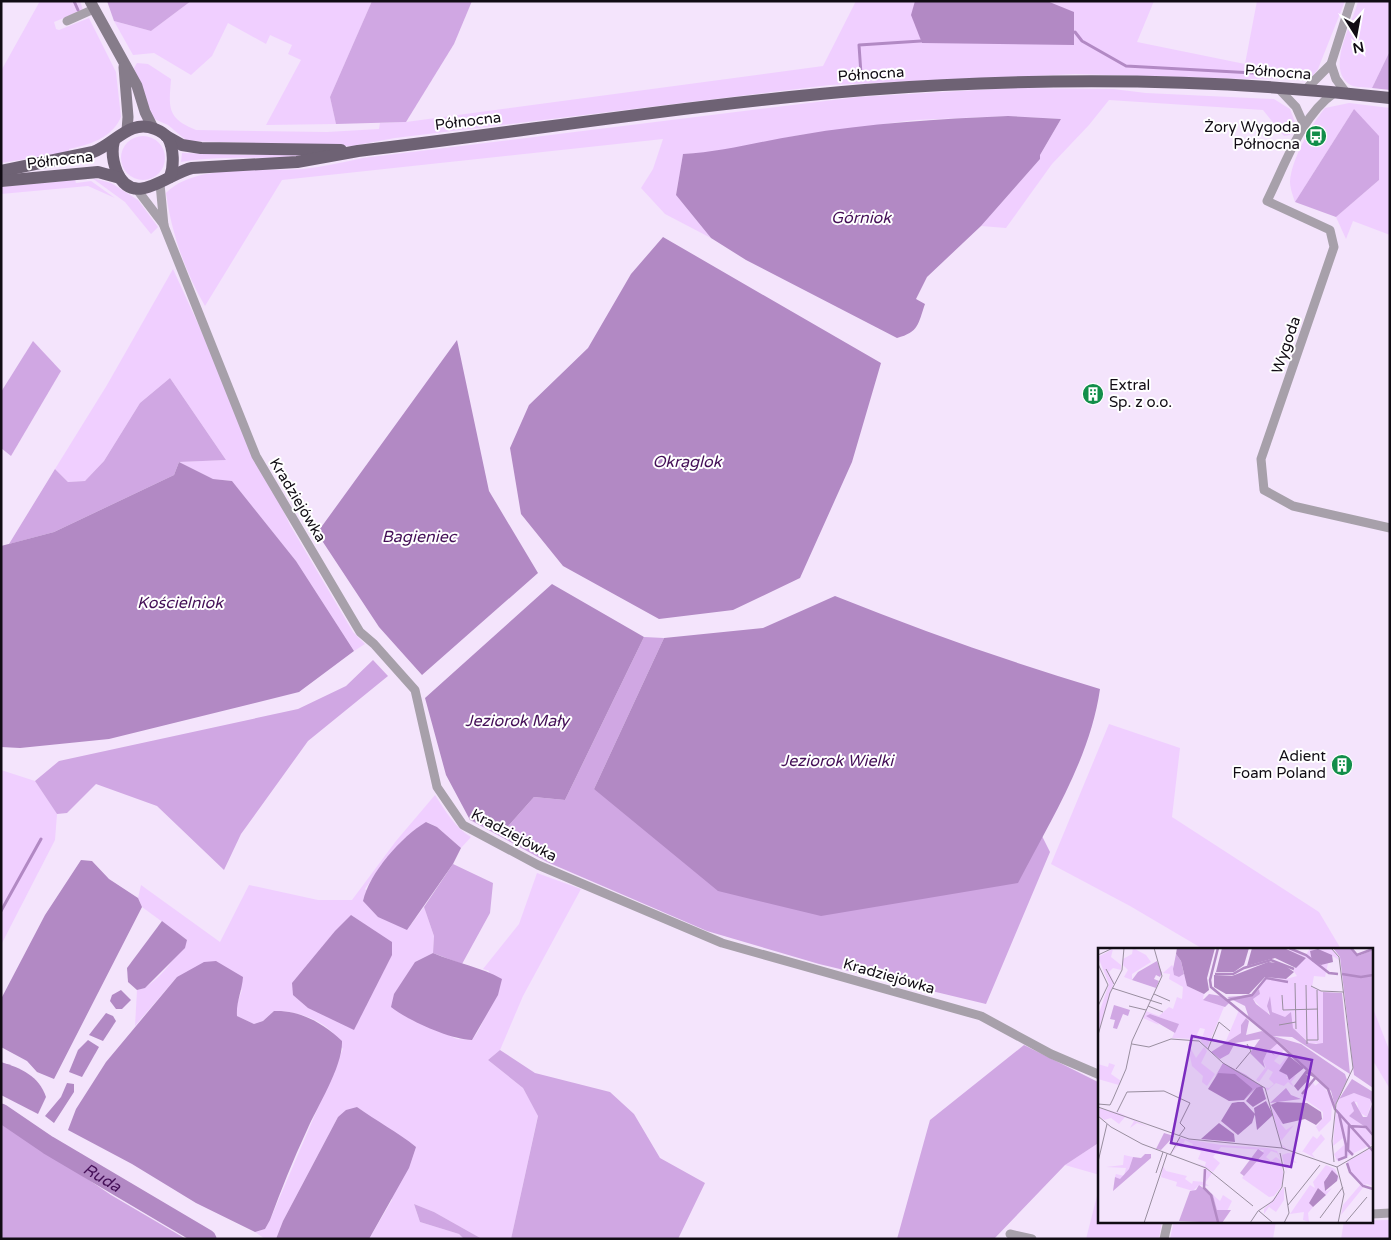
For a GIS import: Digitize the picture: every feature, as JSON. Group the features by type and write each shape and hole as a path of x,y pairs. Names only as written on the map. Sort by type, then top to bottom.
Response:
{"main road":[{"path":"92,5 137,86 145,112 153,128"},
{"path":"124,65 128,109 127,131"},
{"name":"Północna","path":"165,180 180,171 201,167 298,162 358,150 864,90 1070,82 1157,82 1278,88 1390,98"},
{"path":"139,126 153,128 169,141 172,158 165,180 150,188 135,188 120,178 113,158 114,142 127,131 139,126"},
{"name":"Północna","path":"165,136 182,145 201,148 358,150"},
{"name":"Północna","path":"1,171 12,167 92,152 114,142"},
{"name":"Północna","path":"1,181 98,172 120,178"}],"street":[{"path":"1305,90 1331,64 1351,1"},
{"path":"67,21 92,5"},
{"path":"1331,64 1341,93"},
{"path":"1278,88 1296,107 1304,125"},
{"name":"Wygoda","path":"1341,93 1315,109 1304,125 1267,201 1330,230 1334,248 1261,459 1264,490 1293,506 1390,528"},
{"name":"Kradziejówka","path":"164,226 165,180"},
{"name":"Kradziejówka","path":"135,188 164,226 256,456 360,632 415,690 437,787 463,825 538,865 722,943 981,1016 1051,1054 1098,1074"},
{"path":"1374,1214 1390,1214"},
{"path":"1164,1239 1168,1222"},
{"path":"1010,1234 1032,1239"}],"shaded area":[{"path":"40,1 80,1 83,10 54,22 56,29 59,30 89,18 116,72 121,117 106,135 92,143 69,149 69,152 1,163 1,71"},
{"path":"107,1 191,1 151,31 114,21"},
{"path":"191,1 372,1 330,97 336,124 266,125 301,60 288,54 292,45 270,35 266,44 228,23 212,56 191,75 154,53 133,55 114,21 151,31"},
{"path":"372,1 472,1 454,44 406,122 336,124 330,97"},
{"path":"856,1 1154,1 1137,42 1245,64 1257,1 1345,1 1318,69 1311,78 1247,79 1075,74 830,85 395,138 352,146 187,141 168,125 152,118 134,68 137,63 148,64 171,79 170,104 174,116 186,126 196,130 327,132 379,129 380,123 406,122 823,66"},
{"path":"1358,1 1390,1 1390,51 1372,88 1357,87 1349,84 1343,76 1340,67 1343,44"},
{"path":"1390,51 1390,90 1372,88 1388,55"},
{"path":"1011,88 1113,89 1146,93 1274,99 1290,109 1295,122 1290,135 1284,136 1263,110 1109,100 1089,125 1052,164 1006,228 981,226 1040,159 1040,155 1061,119 1008,116 915,120 800,135 710,153 683,154 676,195 711,238 665,214 641,188 653,169 663,139 282,180 205,306 191,279 180,251 171,222 166,193 178,183 211,173 303,169 363,158 858,97"},
{"path":"1349,103 1390,108 1390,235 1353,221 1346,239 1336,217 1379,180 1354,109 1295,202 1290,187 1291,173 1298,153 1325,108"},
{"path":"1354,109 1379,136 1379,180 1336,217 1295,202"},
{"path":"143,136 155,140 161,146 165,158 161,170 155,176 143,180 131,176 125,170 121,158 125,146 131,140"},
{"path":"182,153 245,155 319,153 302,156 215,158 181,162"},
{"path":"92,178 111,183 138,200 158,227 151,234 125,202"},
{"path":"75,180 76,183 91,181 115,198 88,186 1,194 1,187"},
{"path":"173,269 290,525 353,632 365,644 354,651 296,561 232,481 213,479 179,462 226,460 170,378 140,403 104,461 85,481 68,482 55,469 107,385"},
{"path":"33,341 61,371 11,456 1,448 1,392"},
{"path":"170,378 226,460 179,462 174,475 54,532 9,544 55,469 68,482 85,481 104,461 140,403"},
{"path":"644,637 664,638 594,789 1017,883 1042,836 1050,852 986,1004 819,964 707,931 547,862 470,820 502,833 534,797 565,800"},
{"path":"373,660 388,676 308,741 241,834 224,870 157,806 96,784 67,813 57,814 35,781 59,761 298,709 346,686"},
{"path":"1109,724 1180,748 1172,817 1319,912 1340,948 1201,948 1130,906 1051,864"},
{"path":"1,770 35,781 57,814 55,840 1,945"},
{"path":"435,795 455,824 471,837 461,848 437,827 427,822 400,843 365,889 407,930 424,907 434,936 433,953 415,962 433,1028 457,1039 472,1040 482,1023 487,1007 489,971 483,969 519,924 537,873 581,889 523,996 500,1050 488,1060 523,1088 538,1115 511,1239 482,1239 434,1212 414,1204 420,1222 459,1234 464,1239 369,1239 392,1200 379,1123 357,1107 338,1117 283,1221 276,1239 265,1239 255,1232 265,1229 270,1220 343,1049 332,1032 313,1019 297,1014 274,1011 263,1021 254,1024 237,1016 237,1004 242,990 177,977 135,1026 137,990 144,988 159,977 187,940 142,907 138,898 141,885 220,942 249,885 318,900 352,900 396,841"},
{"path":"453,864 493,883 490,913 462,964 433,953 434,936 424,907"},
{"path":"1374,1011 1390,1052 1390,1089 1374,1062"},
{"path":"1024,1045 1098,1082 1098,1143 1065,1165 994,1239 897,1239 930,1120"},
{"path":"500,1050 535,1073 610,1092 634,1114 660,1158 705,1183 678,1239 511,1239 538,1116 523,1088 488,1060"},
{"path":"1,1120 111,1195 186,1239 1,1239"},
{"path":"1098,1143 1098,1174 1065,1165"},
{"path":"1098,1192 1098,1222 1162,1222 1159,1239 1086,1239"},
{"path":"414,1204 434,1212 482,1239 464,1239 459,1234 420,1222"},
{"path":"1374,1220 1390,1220 1390,1239 1341,1239 1344,1222 1374,1222"},
{"path":"1174,1222 1276,1222 1273,1239 1170,1239"}],"water":[{"path":"915,1 1047,1 1074,12 1074,45 922,43 911,15"},
{"name":"Górniok","path":"1008,116 1061,119 1040,155 1040,159 981,226 927,277 916,299 925,304 919,322 910,333 897,338 746,260 711,238 676,195 683,154 713,151 785,137 852,127"},
{"name":"Okrąglok","path":"663,237 881,363 852,462 800,578 733,610 659,619 563,566 521,514 510,448 529,405 588,348 631,274"},
{"name":"Bagieniec","path":"457,340 489,491 538,573 422,675 379,627 317,533"},
{"name":"Kościelniok","path":"179,462 213,479 232,481 296,561 354,651 299,692 109,739 20,748 1,747 1,546 54,532 174,475"},
{"name":"Jeziorok Mały","path":"552,584 644,637 565,800 534,797 502,833 470,820 446,775 425,698"},
{"name":"Jeziorok Wielki","path":"835,596 966,646 1100,689 1095,715 1078,765 1018,883 821,916 718,891 594,789 664,638 763,628"},
{"path":"426,822 437,827 461,848 453,864 407,930 378,917 363,901 366,890 379,867 407,836"},
{"path":"81,860 92,861 109,879 138,898 142,907 54,1079 37,1072 27,1061 1,1047 1,999 45,915"},
{"path":"351,915 392,942 392,955 354,1030 308,1008 293,995 292,983 335,931"},
{"path":"162,921 187,940 185,948 145,988 137,990 128,982 127,968"},
{"path":"433,953 486,971 502,979 498,995 472,1040 452,1036 430,1028 408,1018 391,1007 394,994 415,962"},
{"path":"216,961 243,977 237,1006 237,1016 254,1024 263,1021 274,1011 302,1015 319,1023 342,1041 334,1074 297,1152 270,1220 265,1229 255,1232 196,1203 132,1164 68,1130 76,1109 106,1062 177,977 204,962"},
{"path":"121,990 131,1000 122,1009 116,1009 110,1001 112,995"},
{"path":"106,1013 113,1016 116,1021 103,1041 89,1035"},
{"path":"88,1040 99,1047 82,1077 69,1072 78,1050"},
{"path":"1,1062 22,1070 39,1084 46,1097 38,1114 1,1095"},
{"path":"67,1083 74,1084 74,1092 54,1123 45,1116 61,1097"},
{"path":"357,1107 416,1147 409,1168 369,1239 276,1239 283,1221 338,1117 346,1110"}],"waterway":[{"path":"74,1 78,10"},
{"path":"1075,32 1082,41 1126,66 1273,74"},
{"path":"861,74 859,45 921,41"},
{"path":"1,911 41,839"},
{"name":"Ruda","path":"1,1113 48,1145 207,1239"}],"place":[{"name":"Żory Wygoda Północna","path":"1316,136"},
{"name":"Extral Sp. z o.o.","path":"1093,394"},
{"name":"Adient Foam Poland","path":"1342,765"}]}
